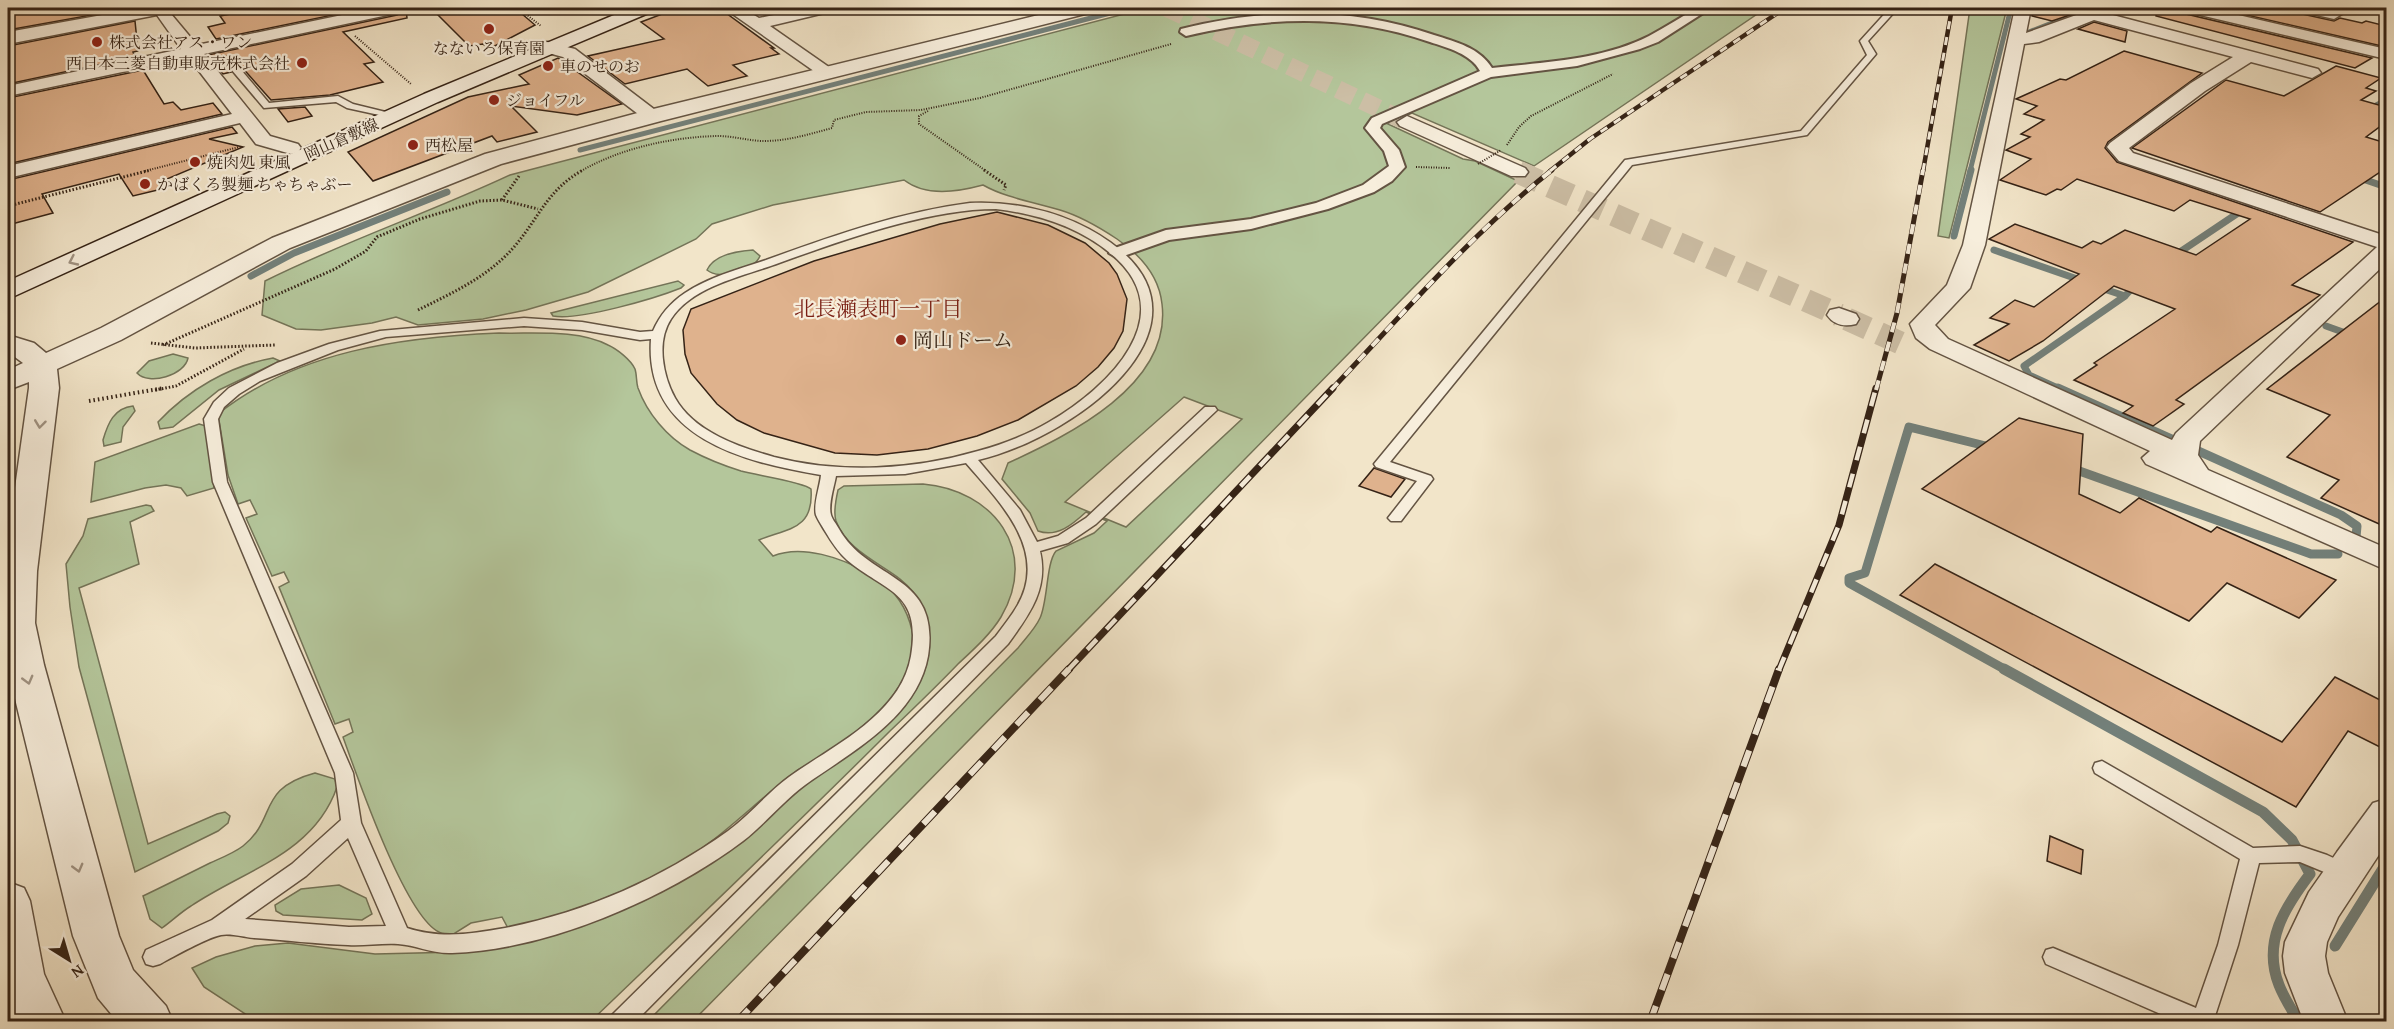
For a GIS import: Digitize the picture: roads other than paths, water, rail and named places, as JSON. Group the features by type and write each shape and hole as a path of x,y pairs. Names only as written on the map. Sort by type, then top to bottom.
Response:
{"street":[{"path":"8,38 163,8 242,117 262,140 291,148"},
{"path":"8,91 397,8"},
{"name":"岡山倉敷線","path":"8,291 606,8"},
{"name":"岡山倉敷線","path":"8,273 291,148 645,8"},
{"path":"732,8 828,72"},
{"path":"756,24 827,8"},
{"path":"8,381 111,334 281,243 372,205 493,159 653,116 1088,8"},
{"path":"1343,16 1358,8"},
{"path":"1118,253 1158,237 1237,226 1322,206 1380,182 1393,173 1397,167 1391,150 1372,128 1377,121 1488,73 1577,62 1635,46 1653,39 1705,8"},
{"path":"2023,8 1974,245 1958,288 1922,324 1925,333 1939,344 2189,456 2386,560"},
{"path":"2016,39 2033,38 2111,8"},
{"path":"2189,8 2386,54"},
{"path":"2305,8 2334,14"},
{"path":"2091,14 2312,73"},
{"path":"1186,32 1219,23 1265,16 1343,16 1402,28 1451,45 1483,62 1488,73"},
{"path":"547,47 569,53 653,116"},
{"path":"2248,56 2198,87 2116,147 2126,157 2386,243"},
{"path":"8,172 242,117"},
{"path":"1407,122 1518,172"},
{"path":"2189,456 2386,251"},
{"path":"8,343 24,349 43,366 44,388 20,571 17,623 25,665 96,936 115,983 149,1022"},
{"path":"1905,345 2189,456"},
{"path":"2325,1022 2310,988 2304,954 2310,926 2386,814"},
{"path":"8,901 21,975 42,1022"}],"lane":[{"path":"1396,518 1426,479 1381,464 1629,162 1808,130 1870,57 1872,54 1864,41 1894,8"},
{"path":"228,60 267,106 338,99 350,106 383,113"},
{"path":"978,206 1027,212 1073,226 1118,253 1138,277 1147,310 1145,329 1137,348 1100,393 1070,415 1037,435 969,458 891,471 829,472 798,467 735,450 708,436 686,419 670,401 660,381 656,362 661,321 680,299 794,253 922,216 978,206"},
{"path":"400,935 351,823 344,773 220,482 211,419 213,410 225,396 256,378 285,365 375,335 524,322 582,326 640,336 658,335"},
{"path":"1032,548 1063,540 1091,521 1210,410"},
{"path":"620,1022 1002,640 1023,610 1035,580 1032,548 1015,513 969,458"},
{"path":"219,926 349,936 400,935 435,944 474,942 523,934 584,917 645,891 692,865 737,834 801,777 815,770 892,710 913,680 922,654 916,611 906,593 890,579 845,550 823,514 829,472"},
{"path":"2102,768 2251,856 2288,852 2311,855 2346,873"},
{"path":"153,957 219,926 299,870 351,823"},
{"path":"2053,957 2202,1021 2228,945 2251,856"}],"waterway":[{"path":"1970,171 2011,8"},
{"path":"2029,32 2090,8"},
{"path":"580,150 1118,11"},
{"path":"2366,110 2386,100"},
{"path":"1954,236 1971,170"},
{"path":"2357,177 2386,187"},
{"path":"251,276 294,253 447,192"},
{"path":"2174,256 2253,203"},
{"path":"1994,250 2083,281"},
{"path":"2125,296 2136,284"},
{"path":"2098,287 2125,296"},
{"path":"2062,390 2029,375 2024,366 2125,296"},
{"path":"2326,326 2351,335"},
{"path":"2058,388 2341,515 2357,526 2356,537"},
{"path":"1994,448 1909,427 1865,573 1849,578 1849,583 2006,670"},
{"path":"2071,468 2311,554 2338,554"},
{"path":"2004,669 2263,812 2292,840 2310,874 2285,912 2279,926 2273,954 2274,969 2279,985 2299,1022"},
{"path":"2335,946 2386,864"}],"tunnel":[{"path":"1167,8 1407,122"},
{"path":"1518,172 1839,315"},
{"path":"1847,319 1905,345"}],"railway":[{"path":"1550,171 1590,139 1785,8"},
{"path":"1923,171 1952,8"},
{"path":"1331,390 1465,248 1552,170"},
{"path":"1876,390 1897,313 1923,170"},
{"path":"1068,670 1333,388"},
{"path":"1779,670 1839,525 1876,388"},
{"path":"737,1022 1069,669"},
{"path":"1650,1022 1779,669"}],"place":[{"name":"なないろ保育園","path":"489,29"},
{"name":"株式会社アス・ワン","path":"97,42"},
{"name":"西日本三菱自動車販売株式会社","path":"302,63"},
{"name":"車のせのお","path":"548,66"},
{"name":"ジョイフル","path":"494,100"},
{"name":"西松屋","path":"413,145"},
{"name":"焼肉処 東風","path":"195,162"},
{"name":"かばくろ製麺 ちゃちゃぶー","path":"145,184"},
{"name":"岡山ドーム","path":"901,340"}],"district":[{"name":"北長瀬表町一丁目","path":"878,309"}]}
